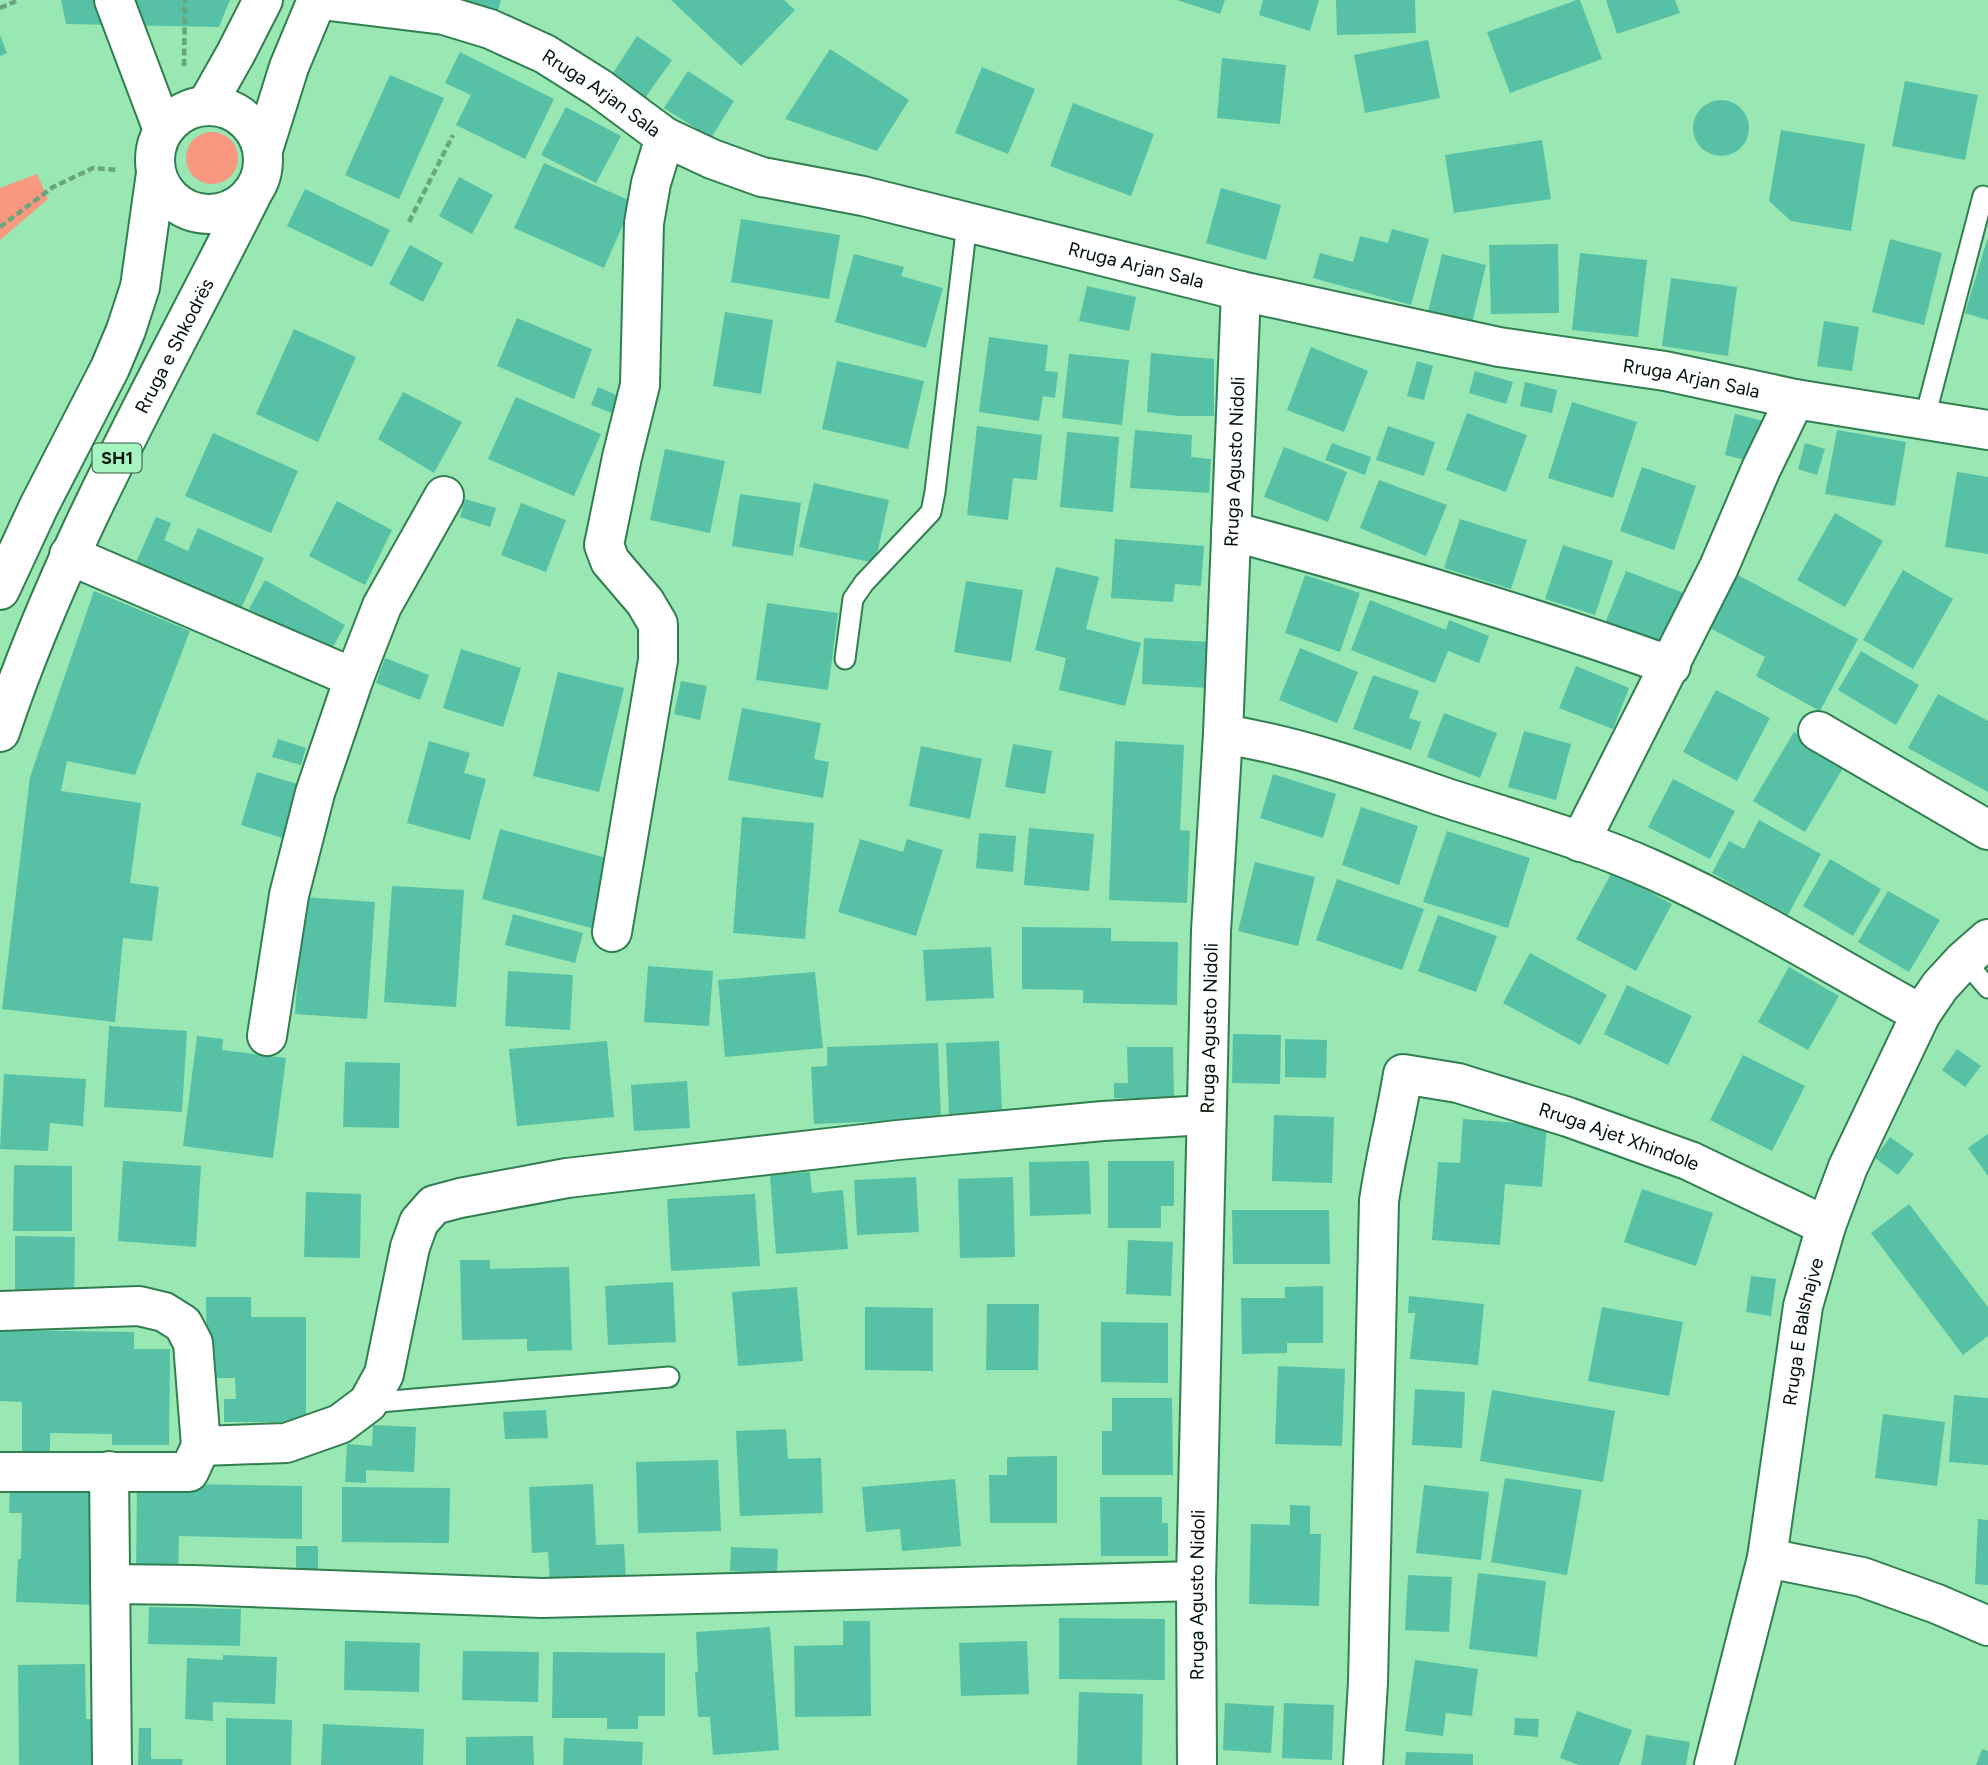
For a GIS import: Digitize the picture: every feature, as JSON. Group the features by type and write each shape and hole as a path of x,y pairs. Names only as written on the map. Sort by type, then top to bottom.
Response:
{"street":[{"path":"114,0 163,130 183,112 205,106 223,107 246,119 263,149"},
{"name":"SH1","path":"253,192 263,168 263,149 289,66 318,0"},
{"name":"Rruga Arjan Sala","path":"260,6 318,0 444,15 490,29 545,54 665,137 712,159 762,177 863,196 1241,291 1499,347 1665,372 1795,399 1988,430"},
{"path":"205,106 260,6"},
{"name":"SH1","path":"0,590 39,506 110,368 126,330 140,287 156,173 155,152 163,130"},
{"path":"612,933 658,660 658,624 645,602 610,561 604,545 640,385 644,223 651,183 665,137"},
{"path":"156,173 162,188 173,201 186,210 202,214 226,212 241,205 253,192"},
{"name":"Rruga e Shkodrës","path":"0,732 35,636 69,555 253,192"},
{"name":"Rruga Agusto Nidoli","path":"1197,1765 1196,1581 1211,931 1223,734 1241,291"},
{"path":"1580,842 1671,666 1795,399"},
{"path":"267,1036 289,895 315,793 382,606 444,496"},
{"path":"1231,531 1484,605 1671,666"},
{"path":"69,555 354,678"},
{"path":"1818,730 1988,830"},
{"path":"1223,734 1270,741 1319,754 1648,867 1716,899 1922,1014"},
{"name":"Rruga E Balshajve","path":"1714,1765 1767,1558 1803,1306 1826,1226 1848,1167 1922,1014 1940,986 1980,962"},
{"name":"Rruga Ajet Xhindole","path":"1363,1765 1368,1682 1379,1201 1403,1074 1458,1083 1580,1121 1690,1161 1826,1226"},
{"path":"201,1446 286,1443 340,1424 368,1403 384,1374 410,1247 419,1222 434,1205 567,1178 911,1139 1102,1121 1206,1115"},
{"path":"0,1311 139,1306 164,1312 183,1324 193,1343 201,1446 190,1472 0,1472"},
{"path":"109,1471 112,1765"},
{"path":"1767,1558 1862,1577 1988,1626"},
{"path":"110,1584 542,1598 1196,1581"}],"lane":[{"path":"1924,421 1983,196"},
{"path":"845,659 853,599 864,583 931,512 967,223"},
{"path":"368,1403 669,1377"}],"path":[{"path":"0,8 19,0"},
{"path":"185,0 185,27"},
{"path":"409,222 453,135"},
{"path":"0,227 53,187 93,168 156,173"}],"shaded area":[{"path":"212,132 231,139 238,158 231,177 212,184 193,177 186,158 193,139"},
{"path":"37,174 48,199 0,240 0,188"}],"building":[{"path":"61,0 230,0 219,27 66,24"},
{"path":"446,0 501,0 496,16"},
{"path":"671,0 784,0 795,10 741,66"},
{"path":"1177,0 1225,0 1220,14"},
{"path":"1263,0 1319,0 1310,31 1259,15"},
{"path":"1336,0 1415,0 1416,33 1337,35"},
{"path":"1580,0 1602,59 1510,93 1487,32"},
{"path":"1606,0 1675,0 1680,13 1617,34"},
{"path":"0,35 7,53 0,56"},
{"path":"637,36 672,60 645,98 611,76"},
{"path":"1428,40 1440,98 1365,113 1354,55"},
{"path":"830,49 909,100 877,151 785,119"},
{"path":"460,52 554,99 525,159 456,125 471,95 445,83"},
{"path":"1222,58 1286,65 1280,124 1217,118"},
{"path":"982,67 1035,89 1008,154 955,133"},
{"path":"688,71 734,101 711,138 664,108"},
{"path":"390,75 444,98 399,199 345,175"},
{"path":"1905,81 1978,95 1965,160 1892,146"},
{"path":"1715,100 1727,100 1737,104 1745,112 1749,128 1745,144 1737,152 1727,156 1715,156 1705,152 1697,144 1693,134 1693,122 1697,112 1705,104"},
{"path":"1073,103 1154,134 1131,196 1050,166"},
{"path":"566,107 621,136 596,183 541,155"},
{"path":"1781,130 1865,144 1851,231 1791,221 1769,201"},
{"path":"1542,140 1551,199 1454,213 1445,155"},
{"path":"544,163 633,202 604,268 514,228"},
{"path":"459,177 493,195 472,234 439,216"},
{"path":"1221,188 1281,205 1266,260 1206,243"},
{"path":"305,189 390,230 372,267 287,226"},
{"path":"741,219 840,235 829,299 731,282"},
{"path":"1392,229 1429,239 1411,305 1313,278 1320,253 1353,262 1360,236 1388,243"},
{"path":"1890,239 1942,253 1924,325 1872,312"},
{"path":"1988,240 1988,320 1965,313"},
{"path":"1558,244 1559,313 1491,314 1489,245"},
{"path":"410,245 443,263 423,302 389,284"},
{"path":"1580,253 1647,260 1638,337 1572,330"},
{"path":"854,254 904,267 901,276 943,288 926,348 835,322"},
{"path":"1442,254 1486,265 1472,323 1428,312"},
{"path":"1671,278 1737,287 1728,356 1662,346"},
{"path":"1087,286 1136,297 1129,331 1079,321"},
{"path":"725,312 773,320 761,394 713,386"},
{"path":"517,318 592,349 574,399 497,366"},
{"path":"1824,321 1859,327 1852,371 1817,366"},
{"path":"294,329 356,357 318,442 256,414"},
{"path":"989,337 1048,345 1045,371 1058,372 1055,398 1043,396 1039,421 979,412"},
{"path":"1311,347 1368,371 1344,432 1287,410"},
{"path":"1151,353 1214,359 1214,416 1147,412"},
{"path":"1069,354 1129,360 1122,425 1062,418"},
{"path":"837,361 924,381 908,449 822,429"},
{"path":"1417,361 1433,366 1424,400 1407,396"},
{"path":"1475,371 1513,382 1506,404 1469,393"},
{"path":"1525,382 1557,390 1552,413 1520,406"},
{"path":"598,387 619,396 612,413 591,405"},
{"path":"403,392 462,422 434,473 378,439"},
{"path":"516,397 601,434 574,496 488,459"},
{"path":"1572,402 1637,422 1613,498 1548,478"},
{"path":"1467,413 1527,435 1506,492 1446,470"},
{"path":"1735,414 1764,421 1754,462 1725,455"},
{"path":"977,426 1042,435 1037,480 1013,478 1008,520 967,515"},
{"path":"1388,426 1435,442 1424,476 1376,460"},
{"path":"1135,430 1192,435 1191,457 1211,459 1209,493 1130,488"},
{"path":"1837,430 1906,442 1895,506 1825,494"},
{"path":"1067,432 1119,437 1113,512 1060,507"},
{"path":"213,433 298,471 271,533 185,496"},
{"path":"1332,443 1371,457 1365,475 1325,460"},
{"path":"1805,443 1825,449 1817,475 1798,469"},
{"path":"1284,447 1347,472 1328,522 1264,497"},
{"path":"665,449 725,461 710,533 650,520"},
{"path":"1642,467 1696,486 1674,550 1620,531"},
{"path":"1957,472 1988,477 1988,554 1945,547"},
{"path":"1379,480 1447,505 1426,556 1360,528"},
{"path":"814,483 889,500 875,563 799,547"},
{"path":"740,494 801,503 793,556 732,546"},
{"path":"465,499 496,508 490,527 460,517"},
{"path":"337,501 392,530 365,585 309,556"},
{"path":"521,503 566,520 546,572 501,555"},
{"path":"1835,513 1883,541 1845,607 1797,580"},
{"path":"156,517 171,523 164,540 188,551 198,528 264,558 236,620 131,574"},
{"path":"1460,519 1527,540 1511,589 1444,568"},
{"path":"1115,539 1204,546 1201,586 1175,584 1173,602 1111,598"},
{"path":"1563,545 1613,561 1595,615 1545,599"},
{"path":"1056,567 1099,577 1086,629 1141,643 1125,706 1059,690 1066,658 1035,650"},
{"path":"1903,570 1953,599 1913,669 1863,640"},
{"path":"1626,571 1689,595 1668,650 1604,626"},
{"path":"1736,574 1858,639 1820,711 1756,676 1765,657 1708,627"},
{"path":"1305,575 1360,593 1340,652 1285,633"},
{"path":"265,580 345,625 329,654 249,609"},
{"path":"966,581 1023,590 1011,662 954,652"},
{"path":"94,591 190,631 135,775 67,761 61,791 141,803 130,883 159,887 152,941 123,938 115,1022 2,1009 30,777"},
{"path":"1370,600 1446,630 1449,620 1489,636 1479,663 1448,651 1435,683 1351,650"},
{"path":"767,603 838,613 828,690 756,680"},
{"path":"1144,638 1210,642 1208,688 1142,684"},
{"path":"1300,648 1358,672 1337,723 1279,700"},
{"path":"461,649 521,668 503,727 443,708"},
{"path":"1861,651 1919,685 1896,725 1838,690"},
{"path":"385,658 429,675 420,700 376,683"},
{"path":"1576,666 1629,688 1613,729 1559,708"},
{"path":"558,672 624,688 599,792 533,776"},
{"path":"1373,675 1419,691 1409,718 1421,722 1411,750 1353,729"},
{"path":"681,681 707,686 700,720 674,714"},
{"path":"1716,690 1770,718 1737,781 1683,752"},
{"path":"1938,694 1988,721 1988,792 1908,748"},
{"path":"742,708 821,723 814,759 829,762 823,798 728,780"},
{"path":"1444,713 1497,733 1480,778 1427,757"},
{"path":"1524,731 1571,744 1556,800 1508,787"},
{"path":"1794,732 1846,763 1805,832 1753,801"},
{"path":"278,739 306,748 301,765 272,757"},
{"path":"429,741 470,753 464,773 486,779 470,840 407,823"},
{"path":"1115,741 1184,745 1180,830 1190,831 1187,903 1109,900"},
{"path":"1013,744 1052,751 1045,794 1005,787"},
{"path":"921,746 982,759 970,819 909,806"},
{"path":"257,772 301,785 286,839 241,825"},
{"path":"1273,774 1336,794 1323,838 1260,818"},
{"path":"1673,779 1735,811 1710,859 1648,827"},
{"path":"1361,807 1418,826 1399,885 1342,865"},
{"path":"742,817 814,823 805,939 733,933"},
{"path":"1759,820 1821,854 1788,915 1712,873 1729,841 1744,849"},
{"path":"1029,828 1094,834 1089,891 1024,885"},
{"path":"500,829 614,860 595,929 482,899"},
{"path":"1447,831 1530,858 1508,928 1423,902"},
{"path":"979,833 1016,836 1013,872 976,868"},
{"path":"860,839 903,852 907,839 943,850 916,936 838,912"},
{"path":"1830,859 1881,889 1853,936 1803,906"},
{"path":"1255,862 1315,877 1298,946 1238,931"},
{"path":"1612,872 1672,904 1636,971 1576,939"},
{"path":"1337,879 1424,909 1402,970 1316,940"},
{"path":"392,886 464,890 456,1007 384,1002"},
{"path":"1888,891 1940,920 1909,972 1858,942"},
{"path":"303,897 375,902 367,1019 295,1014"},
{"path":"513,914 583,933 575,963 505,945"},
{"path":"1438,915 1497,936 1476,992 1418,971"},
{"path":"1022,927 1111,928 1111,941 1178,942 1177,1005 1083,1003 1083,990 1022,989"},
{"path":"991,947 994,998 926,1001 923,950"},
{"path":"1530,953 1607,995 1580,1045 1503,1003"},
{"path":"648,966 713,971 709,1026 644,1022"},
{"path":"1789,967 1839,996 1808,1050 1758,1022"},
{"path":"508,971 573,975 570,1030 505,1026"},
{"path":"815,972 823,1048 725,1057 718,980"},
{"path":"1627,985 1692,1016 1668,1065 1604,1034"},
{"path":"109,1026 187,1031 182,1112 104,1107"},
{"path":"1233,1034 1281,1035 1280,1084 1232,1083"},
{"path":"197,1036 223,1039 222,1050 286,1058 273,1158 183,1146"},
{"path":"1285,1039 1327,1040 1326,1078 1285,1077"},
{"path":"607,1041 614,1117 517,1126 509,1049"},
{"path":"999,1041 1002,1112 949,1114 946,1043"},
{"path":"938,1043 941,1119 814,1124 811,1067 827,1066 827,1047"},
{"path":"1127,1047 1173,1047 1174,1098 1114,1098 1114,1083 1128,1083"},
{"path":"1957,1049 1981,1066 1965,1087 1942,1070"},
{"path":"1743,1055 1805,1086 1772,1151 1710,1120"},
{"path":"345,1062 400,1063 399,1128 343,1127"},
{"path":"4,1074 86,1079 83,1126 50,1123 48,1151 0,1149"},
{"path":"687,1081 690,1128 634,1131 631,1085"},
{"path":"1274,1115 1334,1117 1332,1183 1272,1181"},
{"path":"1463,1119 1547,1125 1542,1187 1505,1184 1500,1245 1432,1240 1438,1162 1460,1163"},
{"path":"1988,1134 1988,1176 1968,1148"},
{"path":"1890,1137 1914,1154 1898,1175 1875,1158"},
{"path":"123,1161 201,1166 196,1247 118,1241"},
{"path":"1089,1161 1091,1214 1030,1216 1029,1162"},
{"path":"1108,1161 1174,1161 1174,1206 1161,1206 1161,1228 1108,1228"},
{"path":"14,1165 72,1166 72,1231 13,1231"},
{"path":"810,1172 812,1193 843,1190 848,1249 776,1254 770,1175"},
{"path":"916,1177 919,1232 857,1235 854,1180"},
{"path":"1013,1177 1015,1257 960,1258 958,1179"},
{"path":"1642,1189 1713,1213 1696,1266 1624,1242"},
{"path":"306,1192 361,1194 360,1258 304,1257"},
{"path":"755,1194 760,1266 671,1271 667,1199"},
{"path":"1909,1204 1988,1307 1988,1336 1963,1355 1871,1233"},
{"path":"1232,1210 1329,1210 1330,1264 1233,1264"},
{"path":"15,1236 75,1237 74,1303 15,1302"},
{"path":"1128,1240 1173,1242 1171,1296 1126,1294"},
{"path":"460,1260 490,1260 490,1269 569,1267 572,1350 527,1351 527,1339 462,1340"},
{"path":"1751,1276 1776,1279 1771,1316 1746,1312"},
{"path":"673,1282 676,1342 608,1345 605,1286"},
{"path":"1323,1286 1323,1343 1287,1343 1287,1353 1242,1354 1241,1298 1285,1298 1285,1287"},
{"path":"797,1287 803,1361 738,1366 732,1292"},
{"path":"1409,1296 1484,1304 1478,1365 1410,1359 1415,1313 1408,1313"},
{"path":"206,1297 251,1297 251,1317 306,1317 306,1422 224,1422 224,1399 236,1399 235,1378 207,1378"},
{"path":"987,1304 1039,1304 1038,1370 986,1370"},
{"path":"865,1307 933,1308 933,1371 865,1370"},
{"path":"1602,1307 1683,1322 1669,1396 1588,1381"},
{"path":"1101,1322 1168,1323 1168,1383 1101,1382"},
{"path":"0,1330 134,1332 134,1349 170,1349 169,1445 112,1445 112,1434 50,1433 50,1463 22,1463 22,1402 0,1401"},
{"path":"1278,1366 1345,1369 1342,1446 1275,1444"},
{"path":"1415,1389 1465,1392 1462,1448 1412,1445"},
{"path":"1492,1390 1615,1411 1603,1482 1480,1461"},
{"path":"1954,1395 1988,1398 1988,1465 1949,1462"},
{"path":"1112,1398 1172,1398 1173,1475 1102,1475 1102,1431 1112,1431"},
{"path":"546,1410 548,1438 505,1439 503,1412"},
{"path":"1883,1414 1945,1422 1937,1486 1875,1478"},
{"path":"373,1425 416,1427 414,1472 366,1470 366,1483 345,1482 347,1444 372,1446"},
{"path":"786,1429 788,1459 821,1458 823,1513 740,1516 736,1431"},
{"path":"1057,1456 1057,1523 990,1523 989,1475 1007,1475 1007,1457"},
{"path":"718,1460 721,1531 638,1533 636,1462"},
{"path":"1505,1478 1582,1490 1567,1575 1491,1562"},
{"path":"955,1479 961,1546 902,1551 900,1529 866,1532 862,1487"},
{"path":"137,1483 302,1486 302,1539 179,1536 178,1577 136,1576"},
{"path":"593,1484 596,1545 624,1544 626,1579 550,1583 548,1552 532,1553 529,1487"},
{"path":"1424,1485 1489,1492 1481,1560 1416,1553"},
{"path":"342,1487 450,1488 449,1543 342,1542"},
{"path":"10,1489 99,1492 96,1605 16,1602 22,1513 9,1513"},
{"path":"1100,1497 1162,1497 1162,1523 1168,1523 1168,1556 1101,1556"},
{"path":"1290,1505 1310,1506 1310,1534 1321,1534 1319,1606 1249,1604 1251,1524 1290,1525"},
{"path":"1978,1519 1988,1520 1988,1585 1975,1584"},
{"path":"296,1546 318,1546 318,1576 296,1575"},
{"path":"731,1547 778,1549 777,1573 730,1571"},
{"path":"1478,1573 1546,1581 1537,1657 1469,1649"},
{"path":"1408,1575 1452,1577 1449,1632 1405,1630"},
{"path":"149,1607 241,1609 240,1646 148,1644"},
{"path":"1059,1618 1165,1619 1165,1680 1059,1679"},
{"path":"843,1621 870,1621 871,1716 795,1717 794,1646 843,1645"},
{"path":"770,1627 779,1750 713,1755 710,1717 698,1717 696,1632"},
{"path":"345,1641 420,1643 419,1692 344,1690"},
{"path":"1027,1641 1029,1694 961,1696 959,1643"},
{"path":"463,1651 539,1652 538,1702 462,1700"},
{"path":"553,1652 665,1653 665,1716 638,1716 638,1729 607,1729 607,1718 552,1718"},
{"path":"223,1655 277,1657 275,1704 213,1702 213,1721 185,1719 187,1658 223,1660"},
{"path":"1415,1660 1478,1669 1472,1716 1446,1713 1443,1736 1405,1731"},
{"path":"85,1664 86,1719 103,1719 103,1765 19,1765 18,1665"},
{"path":"1079,1692 1143,1694 1142,1765 1077,1765"},
{"path":"1225,1703 1274,1706 1271,1753 1223,1750"},
{"path":"1284,1703 1334,1705 1332,1760 1282,1758"},
{"path":"1577,1711 1632,1730 1619,1765 1579,1765 1560,1758"},
{"path":"226,1718 292,1720 291,1765 226,1765"},
{"path":"1515,1718 1539,1719 1538,1737 1514,1735"},
{"path":"323,1724 424,1729 423,1765 321,1765"},
{"path":"139,1728 151,1728 151,1759 183,1759 182,1765 138,1765"},
{"path":"1646,1735 1690,1742 1686,1765 1641,1765"},
{"path":"533,1736 534,1765 466,1765 466,1737"},
{"path":"564,1738 643,1742 642,1765 563,1765"},
{"path":"1982,1749 1988,1751 1988,1765 1976,1765"},
{"path":"1406,1752 1473,1754 1473,1765 1405,1765"}]}
